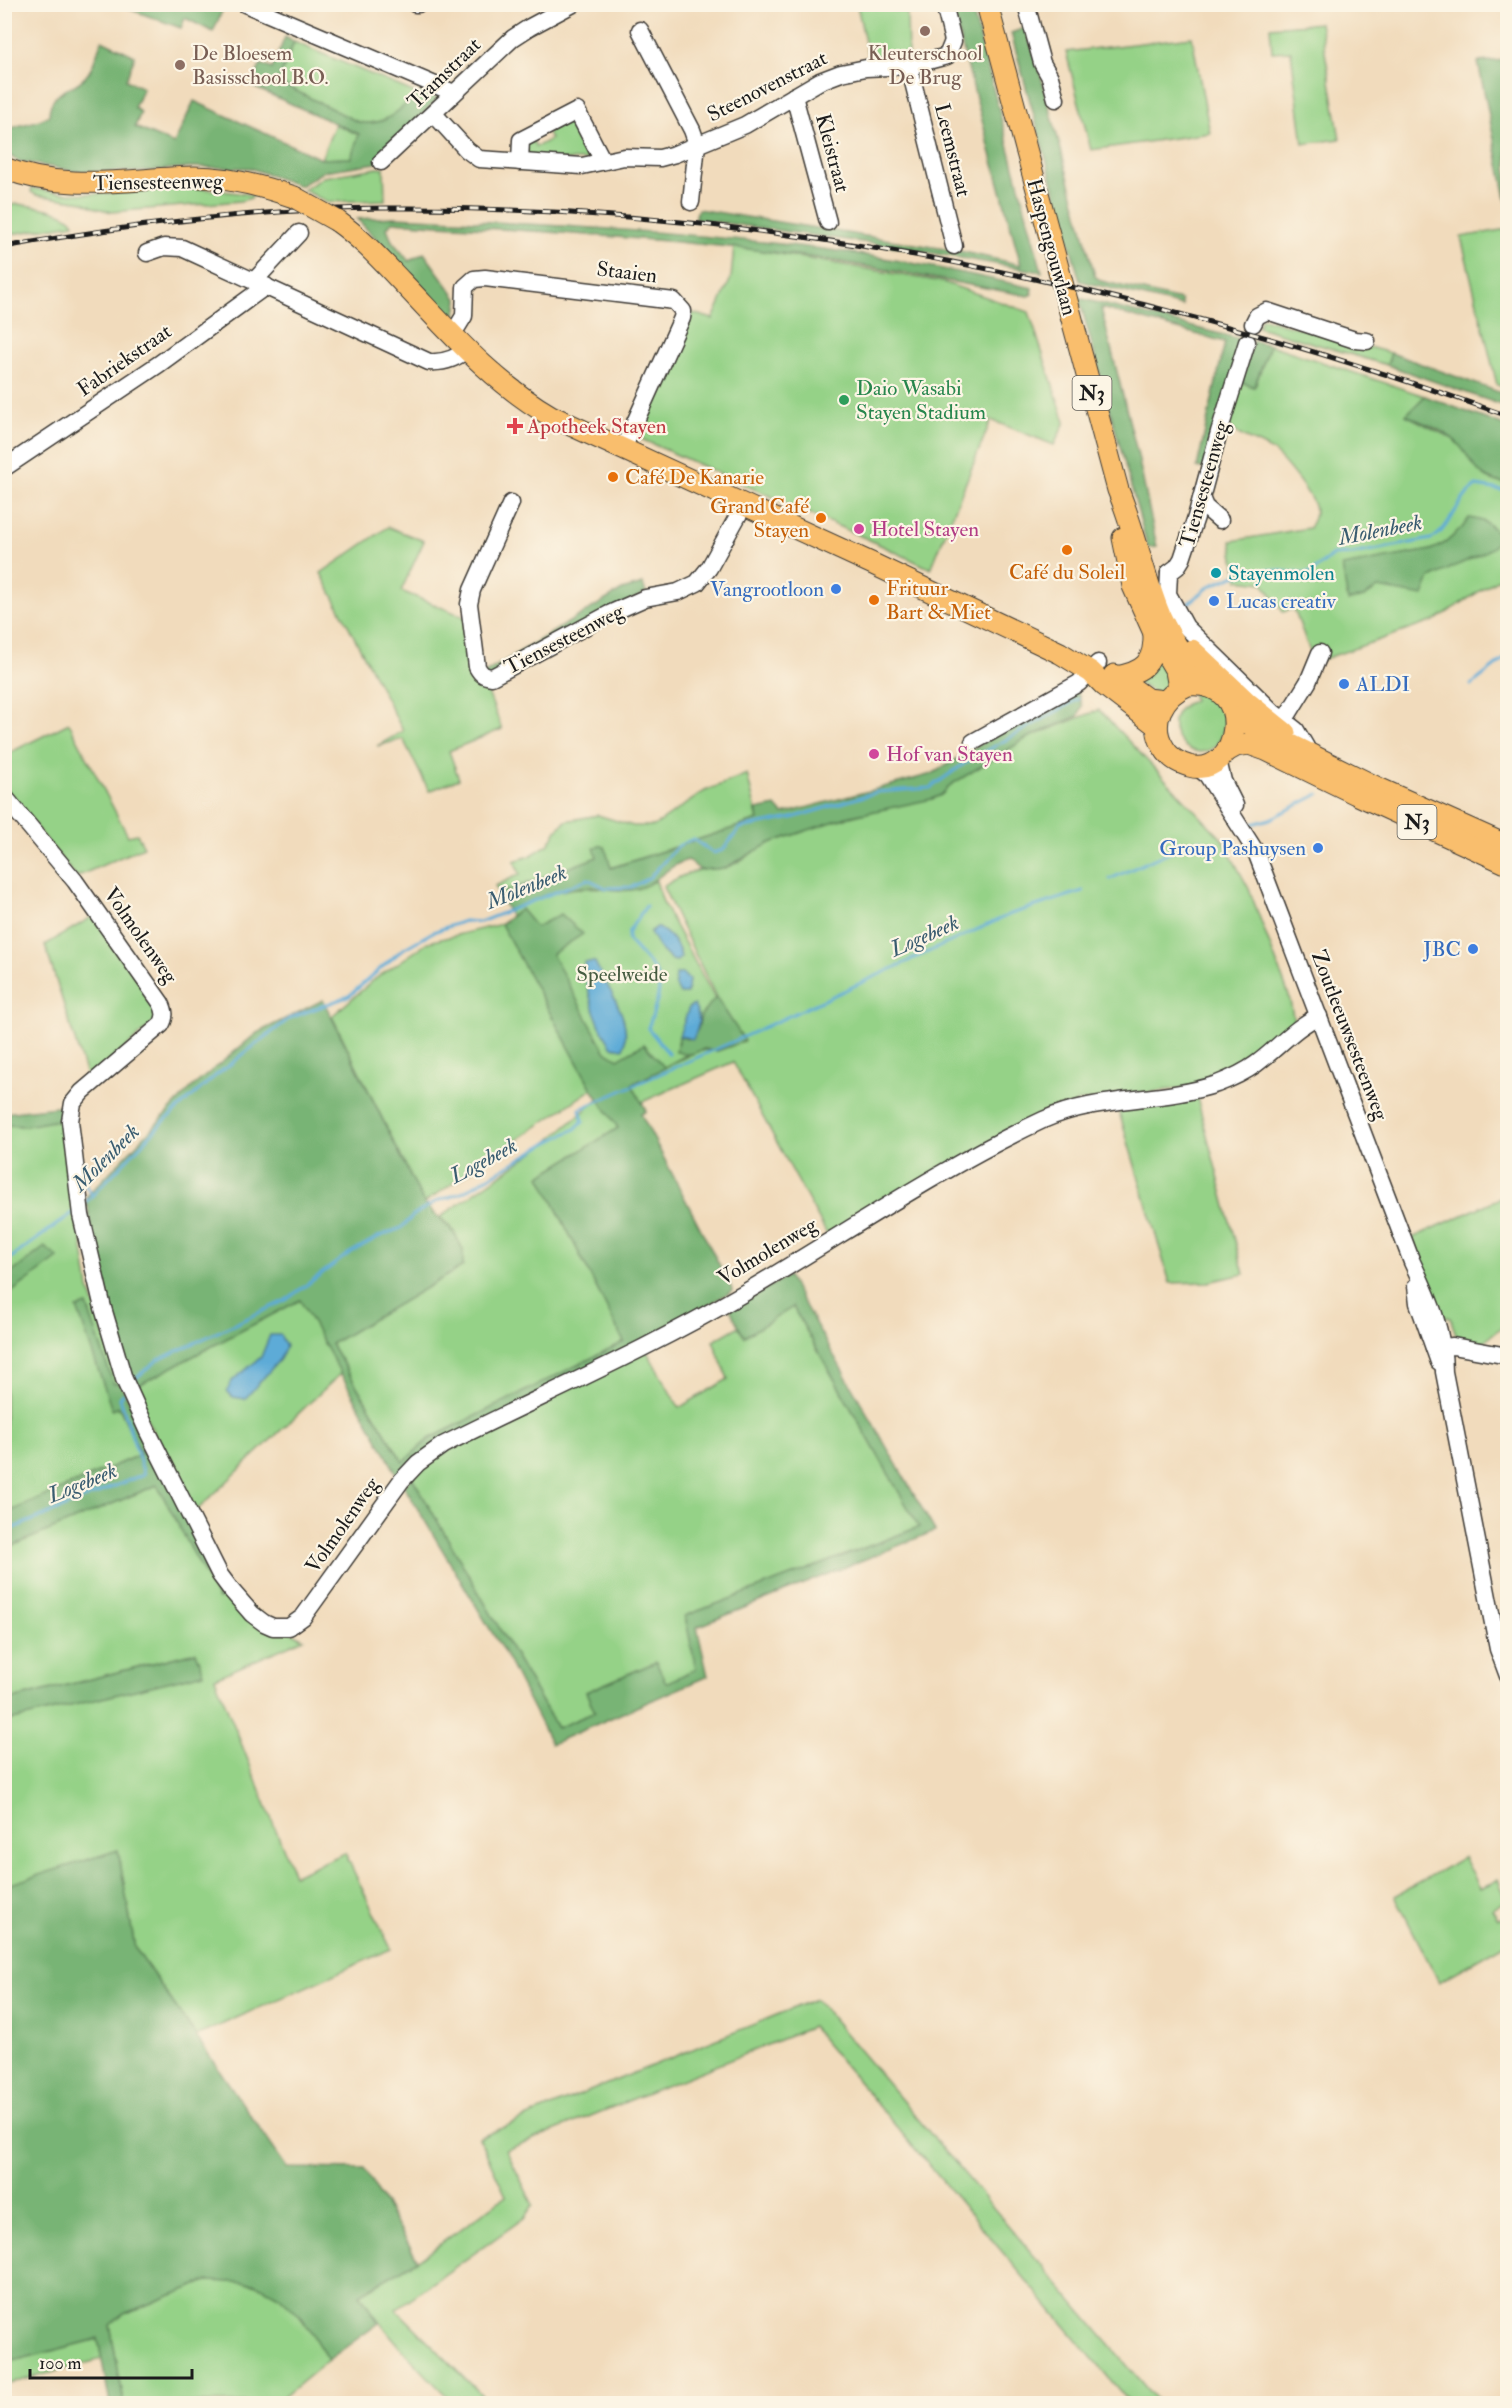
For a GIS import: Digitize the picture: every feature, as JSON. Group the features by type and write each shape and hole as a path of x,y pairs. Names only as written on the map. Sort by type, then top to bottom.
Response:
{"main road":[{"name":"Haspengouwlaan","path":"987,4 1118,490 1131,523 1157,608 1186,661 1206,686"},
{"name":"Tiensesteenweg","path":"4,168 27,175 78,184 196,177 234,181 273,190 312,206 347,228 365,243 495,378 533,406 623,450 920,586 953,594 1064,644 1094,668 1116,677 1147,699 1172,695"},
{"name":"Haspengouwlaan","path":"1118,490 1120,529 1128,566 1142,607 1176,671 1172,695"},
{"path":"1151,586 1178,631 1202,660 1277,728 1314,753"},
{"path":"1116,677 1135,673 1145,666 1154,649 1154,633"},
{"name":"Tiensesteenweg","path":"1094,668 1105,686 1157,726"},
{"path":"1198,768 1185,765 1172,758 1163,747 1157,726 1159,714 1172,695 1188,685 1206,686"},
{"name":"N3","path":"1206,686 1222,694 1230,704 1235,717"},
{"name":"Tiensesteenweg","path":"1235,717 1314,753 1376,787 1508,846"},
{"path":"1223,756 1232,738 1235,717"},
{"name":"N3","path":"1198,768 1223,756 1236,746 1249,744 1508,864"}],"street":[{"path":"244,4 454,93"},
{"name":"Tramstraat","path":"381,162 513,38 573,4"},
{"name":"Steenovenstraat","path":"434,114 467,150 479,159 582,166 624,157 660,158 719,138 746,125 820,81 841,73 866,68 909,66 947,56 953,41 944,4"},
{"path":"1026,4 1042,63 1050,77 1056,99"},
{"name":"Steenovenstraat","path":"640,30 697,144 691,202"},
{"name":"Leemstraat","path":"909,66 954,246"},
{"name":"Kleistraat","path":"794,96 828,222"},
{"path":"520,162 521,140 577,111 603,161"},
{"path":"260,283 299,233"},
{"path":"147,253 164,247 182,248 429,362 459,356 460,342"},
{"name":"Staaien","path":"460,342 465,287 474,279 485,278 674,301 683,310 682,318 623,450"},
{"name":"Fabriekstraat","path":"4,468 159,364 260,283"},
{"path":"1255,320 1267,310 1355,340 1367,340"},
{"name":"Tiensesteenweg","path":"1247,342 1219,432 1202,500 1182,559 1169,573 1168,594 1186,627 1304,740 1314,753"},
{"path":"1202,500 1205,507 1220,520"},
{"name":"Tiensesteenweg","path":"511,504 472,590 469,604 477,667 481,674 492,677 609,614 645,598 678,592 698,583 709,568 744,505"},
{"path":"1143,564 1169,573"},
{"path":"1284,721 1308,682 1320,652"},
{"path":"973,742 1078,683 1094,668"},
{"name":"Zoutleeuwsesteenweg","path":"1223,756 1223,780 1236,806 1241,826"},
{"name":"Zoutleeuwsesteenweg","path":"1198,768 1207,775 1256,852 1412,1262 1439,1327 1439,1348 1498,1649 1508,1676"},
{"name":"Volmolenweg","path":"4,796 75,881 165,1011 165,1019 161,1025 82,1092 73,1103 70,1121 81,1215 115,1352 148,1432 220,1575 232,1591 264,1623 282,1628 296,1624 303,1617 401,1481 418,1463 443,1445 627,1355 742,1294 918,1187 1043,1120 1075,1108 1172,1096 1220,1083 1255,1065 1299,1028 1319,1016"},
{"path":"1439,1348 1453,1346 1508,1356"}],"green space":[{"path":"211,4 223,9 213,32 185,18 181,28 118,5"},
{"path":"857,5 907,12 908,59 869,61"},
{"path":"951,5 971,5 1042,272 891,246 695,219 698,209 964,252 1021,265"},
{"path":"1320,23 1340,139 1303,144 1291,51 1272,52 1270,27"},
{"path":"1025,28 1038,65 1095,276 1101,281 1181,300 1182,306 1080,281 1011,33"},
{"path":"285,37 294,42 278,82 358,122 369,123 386,119 422,91 438,98 376,163 324,171 300,186 250,168 191,167 138,172 74,171 18,161 5,153 4,134 15,127 38,121 49,115 53,100 89,73 102,40 135,56 126,80 143,88 134,108 141,112 135,127 174,144 194,101 321,159 351,158 359,134 251,86 261,64 272,69"},
{"path":"1192,37 1210,133 1091,150 1066,52"},
{"path":"294,42 418,94 398,112 384,120 358,122 278,82"},
{"path":"1508,60 1507,203 1478,62"},
{"path":"567,121 588,160 531,160 524,143 532,139 536,147 551,139 547,132"},
{"path":"335,124 359,135 351,158 321,159"},
{"path":"384,167 385,200 327,202 304,190 323,177"},
{"path":"32,188 51,192 89,194 193,188 253,195 241,201 112,212 83,202 36,195 31,192"},
{"path":"18,204 58,212 71,219 74,224 5,235 5,206"},
{"path":"395,217 609,229 770,243 876,257 1033,288 1029,296 913,274 758,250 596,235 392,222 387,228 392,241 409,261 424,253 458,300 456,314 446,311 357,219"},
{"path":"1508,229 1507,388 1497,385 1461,237"},
{"name":"Daio Wasabi Stayen Stadium","path":"734,246 943,282 1029,312 1065,422 1054,445 991,420 931,569 639,438 692,313 713,319 731,278"},
{"path":"1079,298 1244,340 1205,469 1197,467 1225,342 1101,308 1138,456 1157,547 1148,548"},
{"path":"1262,318 1391,353 1387,365 1258,327"},
{"path":"1253,341 1270,345 1254,387 1241,382"},
{"path":"1270,345 1425,396 1406,415 1453,439 1497,482 1507,483 1507,573 1434,621 1321,660 1312,657 1294,609 1283,612 1263,583 1238,580 1231,541 1309,528 1315,512 1307,493 1277,455 1247,439 1225,422 1241,382 1255,386","holes":["1462,528 1489,549 1430,578 1395,590 1378,588 1342,567 1431,550 1445,544"]},
{"path":"1391,353 1507,395 1507,407 1387,365"},
{"path":"1425,396 1507,427 1507,483 1487,478 1480,473 1452,438 1406,415"},
{"path":"1469,518 1487,523 1500,536 1493,547 1430,578 1423,596 1378,588 1364,597 1348,601 1342,566 1431,550 1445,543 1462,528"},
{"path":"388,527 424,541 401,591 465,617 472,668 487,690 502,729 449,751 459,779 429,791 403,739 377,746 403,731 321,573"},
{"path":"643,584 646,593 609,610 483,685 478,677 622,590"},
{"path":"1158,654 1171,684 1160,695 1129,679"},
{"path":"1077,691 1082,706 1078,716 1027,738 952,784 941,795 932,799 847,817 770,843 725,868 700,870 688,860 673,867 647,885 631,890 577,888 547,895 508,911 499,894 597,857 594,848 599,845 605,847 611,868 758,820 756,810 776,806 783,814 932,774 1017,721"},
{"path":"1192,692 1214,697 1226,716 1220,740 1208,751 1197,752 1187,748 1179,740 1174,730 1174,719 1181,709 1194,700"},
{"name":"Speelweide","path":"1099,710 1222,839 1249,889 1289,996 1295,1026 1248,1064 1205,1085 1077,1102 829,1238 733,1062 642,1102 646,1111 540,1176 624,1342 429,1439 403,1462 331,1344 463,1266 455,1232 440,1217 545,1144 606,1092 508,911 563,889 604,887 631,890 656,881 664,905 732,1030 646,1077 699,1050 717,1051 744,1041 716,997 663,887 695,871 728,867 763,846 810,829 941,795 952,784 1027,738"},
{"path":"69,723 128,836 137,834 144,847 76,877 5,789 5,755"},
{"path":"747,774 758,820 610,868 605,847 598,857 499,894 495,886 520,874 514,861 530,856 549,844 557,830 566,821 598,815 633,826 654,826 705,791"},
{"path":"521,909 536,927 561,914 583,934 552,954 605,1051 618,1059 644,1044 665,1068 632,1084 646,1111 641,1114 733,1291 399,1478 300,1300 131,1389 107,1315 86,1197 192,1087 257,1033 323,1000 424,1203 454,1232 463,1250 463,1266 331,1344 403,1462 429,1439 624,1342 540,1176 618,1128 592,1089 501,924"},
{"path":"95,915 158,1008 160,1017 88,1082 45,945"},
{"path":"501,924 592,1089 424,1203 332,1016 375,979 429,942"},
{"path":"716,997 745,1041 717,1051 704,1049 692,1054 676,1052 679,1036 687,1039 698,1029 701,1015"},
{"path":"1196,1094 1244,1274 1208,1282 1170,1283 1117,1105"},
{"path":"65,1106 64,1119 26,1126 5,1125 5,1113"},
{"path":"64,1119 89,1289 120,1383 113,1384 87,1305 112,1409 119,1407 141,1454 5,1514 5,1297 57,1258 45,1247 5,1278 5,1125 26,1126"},
{"path":"1507,1195 1507,1323 1480,1344 1457,1337 1450,1318 1440,1316 1412,1238"},
{"path":"45,1247 58,1258 5,1297 5,1278"},
{"path":"788,1276 935,1531 697,1627 708,1676 551,1744 505,1654 404,1486 412,1477 557,1728 595,1712 586,1692 656,1662 666,1683 696,1669 685,1616 919,1527 793,1307 744,1337 730,1309"},
{"path":"300,1300 341,1373 195,1512 131,1389"},
{"path":"87,1305 113,1383 120,1383 227,1594 218,1599 157,1485 5,1549 4,1514 141,1454 119,1407 112,1410 77,1308"},
{"path":"792,1306 919,1527 685,1616 697,1669 666,1683 656,1662 586,1692 595,1712 557,1728 412,1477 430,1457 646,1350 679,1408 728,1379 713,1341 739,1326 744,1336"},
{"path":"157,1485 218,1599 227,1594 304,1639 215,1678 294,1875 345,1853 391,1949 196,2036 135,1948 118,1851 5,1886 4,1722 203,1673 196,1652 5,1701 5,1549"},
{"path":"196,1652 204,1673 5,1722 5,1701"},
{"path":"118,1850 135,1948 287,2168 364,2169 418,2260 360,2294 379,2323 328,2360 302,2318 279,2296 254,2283 207,2281 124,2314 110,2325 124,2403 110,2404 98,2339 5,2363 4,1886"},
{"path":"1464,1857 1480,1888 1498,1880 1507,1900 1492,1909 1498,1919 1507,1917 1507,1943 1439,1982 1395,1896"},
{"path":"816,1999 1159,2403 1130,2403 812,2027 506,2150 533,2205 524,2218 396,2309 490,2403 454,2403 404,2351 360,2294 418,2260 506,2196 479,2138"},
{"path":"207,2281 254,2284 279,2296 298,2315 328,2360 276,2403 124,2403 110,2325 124,2314"},
{"path":"98,2339 102,2359 5,2385 5,2363"}],"water":[{"path":"657,927 676,943 681,957 677,961 671,960 659,948 650,932"},
{"path":"584,962 595,962 618,1004 625,1027 623,1049 612,1047 600,1027 589,996"},
{"path":"676,974 683,974 689,980 687,994 680,994 675,984"},
{"path":"694,1005 699,1022 693,1039 679,1036 689,1007"},
{"path":"270,1335 280,1335 286,1346 280,1359 245,1399 233,1397 227,1391 232,1381 261,1357"}],"waterway":[{"name":"Molenbeek","path":"1183,608 1210,586 1236,575 1272,570 1302,574 1312,572 1333,555 1353,554 1431,539 1438,535 1469,492 1476,486 1508,491"},
{"name":"Logebeek","path":"1471,685 1508,656"},
{"name":"Molenbeek","path":"86,1202 161,1124 214,1077 290,1018 349,996 403,949 433,932 464,921 480,922 588,879 606,888 632,887 650,877 678,846 693,839 713,853 723,850 740,828 792,818 877,792 930,788 965,763 1078,699"},
{"name":"Logebeek","path":"1252,824 1270,819 1319,794"},
{"name":"Logebeek","path":"1110,879 1189,843 1202,840"},
{"name":"Logebeek","path":"132,1381 158,1360 286,1300 348,1254 378,1237 401,1228 414,1215 437,1201 462,1193 575,1129 583,1121 580,1109 1011,914 1083,891"},
{"path":"646,906 629,931 628,940 649,963 658,979 658,998 648,1028 669,1054"},
{"path":"85,1184 92,1195"},
{"name":"Molenbeek","path":"4,1263 74,1212"},
{"name":"Logebeek","path":"4,1532 144,1474 120,1398 123,1394"}],"railway":[{"path":"4,247 99,231 195,219 339,209 530,211 673,221 815,239 956,263 1096,293 1235,329 1373,370 1508,416"}],"place":[{"name":"Kleuterschool De Brug","path":"925,31"},
{"name":"De Bloesem Basisschool B.O.","path":"180,65"},
{"name":"Daio Wasabi Stayen Stadium","path":"844,400"},
{"name":"Apotheek Stayen","path":"515,426"},
{"name":"Café De Kanarie","path":"613,477"},
{"name":"Grand Café Stayen","path":"821,518"},
{"name":"Hotel Stayen","path":"859,529"},
{"name":"Café du Soleil","path":"1067,550"},
{"name":"Stayenmolen","path":"1216,573"},
{"name":"Vangrootloon","path":"836,589"},
{"name":"Frituur Bart & Miet","path":"874,600"},
{"name":"Lucas creativ","path":"1214,601"},
{"name":"ALDI","path":"1344,684"},
{"name":"Hof van Stayen","path":"874,754"},
{"name":"Group Pashuysen","path":"1318,848"},
{"name":"JBC","path":"1473,949"}]}
